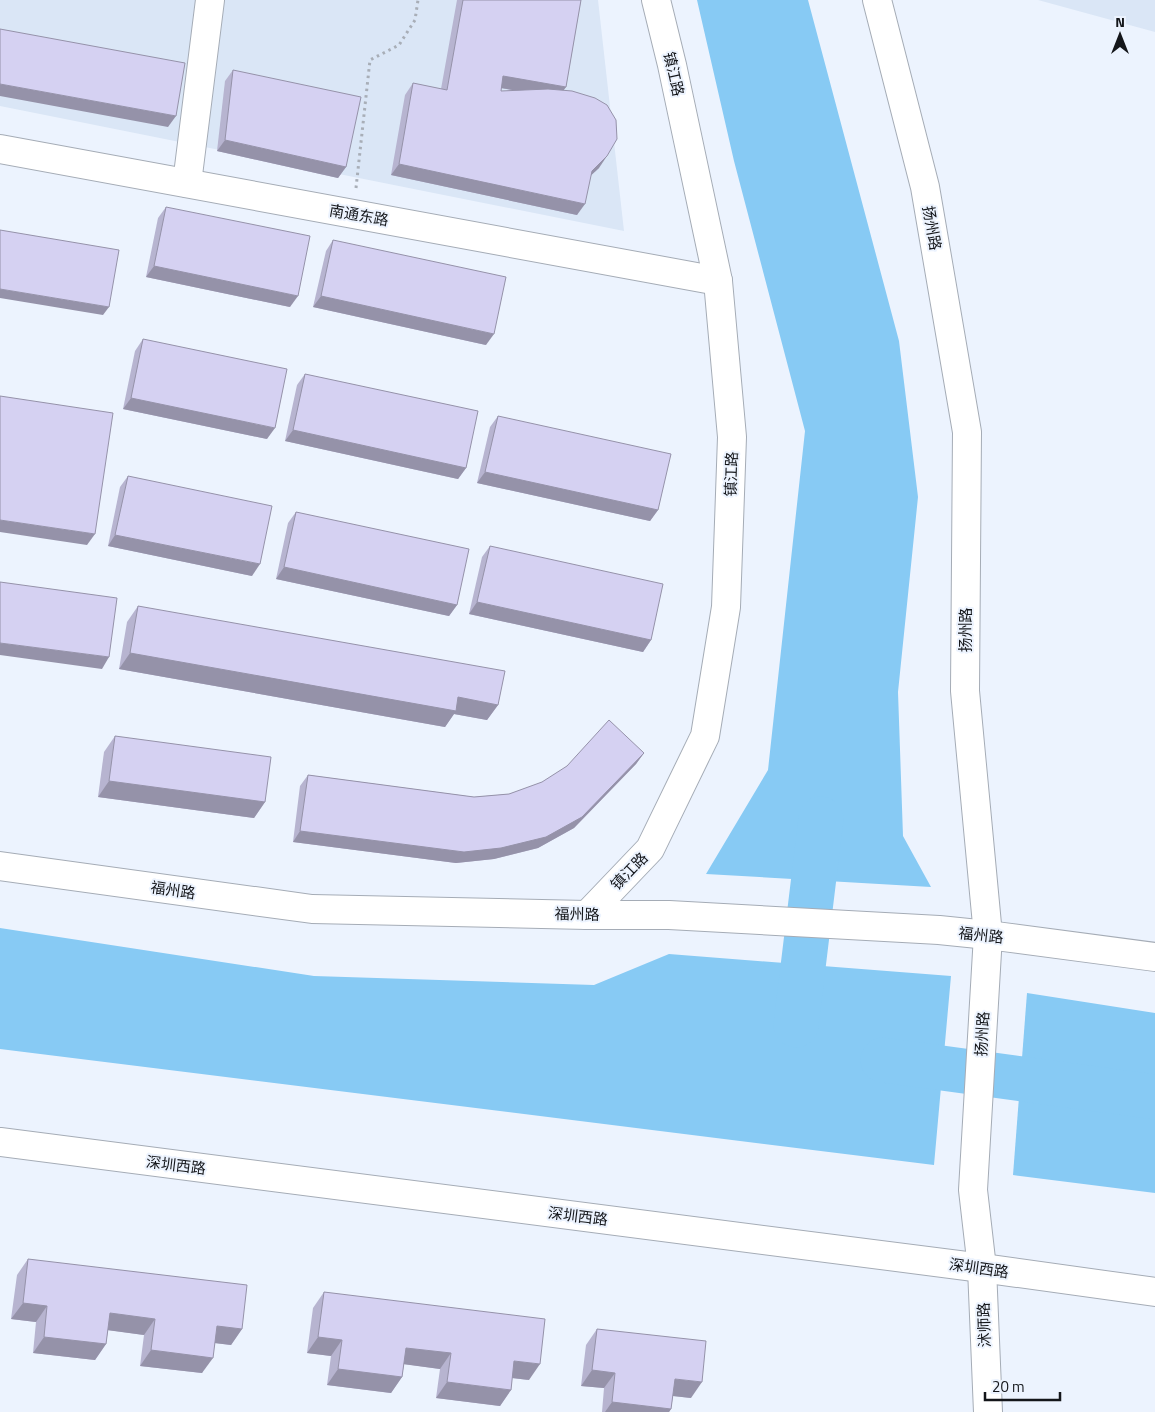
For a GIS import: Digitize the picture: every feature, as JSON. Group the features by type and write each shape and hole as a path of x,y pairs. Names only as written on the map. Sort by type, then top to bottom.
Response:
{"street":[{"path":"187,183 210,0"},
{"name":"镇江路","path":"587,915 650,850 706,736 726,607 732,446 718,281 672,65 656,0"},
{"name":"扬州路","path":"877,0 925,187 967,432 965,691 988,935 973,1190 982,1268"},
{"name":"南通东路","path":"0,149 718,281"},
{"name":"福州路","path":"0,866 312,909 587,915 669,914 939,930 1155,957"},
{"name":"深圳西路","path":"0,1142 982,1268 1155,1292"},
{"name":"沭师路","path":"982,1268 988,1412"}],"path":[{"path":"353,214 370,60 399,45 415,20 418,0"}],"shaded area":[{"path":"0,0 598,0 624,231 0,106"},
{"path":"1038,0 1155,0 1155,32"}],"water":[{"path":"697,0 808,0 899,341 918,497 898,692 903,836 931,887 706,874 768,770 805,431 734,161"},
{"path":"0,928 314,976 594,985 669,954 951,976 934,1165 0,1049"},
{"path":"1027,993 1155,1013 1155,1193 1013,1175"}],"building":[{"path":"463,0 581,0 566,87 503,76 501,91 548,89 572,91 595,98 607,105 616,120 617,139 607,156 592,171 585,204 399,164 413,83 447,90"},
{"path":"0,29 185,63 176,116 0,84"},
{"path":"233,70 361,97 346,167 225,140"},
{"path":"166,207 310,236 298,296 154,266"},
{"path":"0,230 119,250 109,307 0,289"},
{"path":"333,240 506,277 494,334 321,296"},
{"path":"143,339 287,369 275,428 131,398"},
{"path":"305,374 478,411 466,468 293,430"},
{"path":"0,396 113,413 95,534 0,520"},
{"path":"498,416 671,454 658,510 485,472"},
{"path":"128,476 272,506 260,564 115,535"},
{"path":"296,512 469,549 457,605 284,567"},
{"path":"490,546 663,584 651,640 477,602"},
{"path":"0,582 117,598 109,657 0,643"},
{"path":"138,606 505,671 498,705 458,697 456,711 130,653"},
{"path":"609,720 644,753 582,817 546,837 501,848 464,852 300,831 308,775 474,797 509,794 542,782 567,766"},
{"path":"115,736 271,757 265,802 109,781"},
{"path":"28,1259 247,1285 242,1329 217,1326 213,1358 151,1350 155,1319 110,1313 106,1344 44,1337 47,1306 23,1303"},
{"path":"324,1292 545,1319 540,1364 514,1361 511,1390 447,1382 451,1353 406,1348 402,1377 338,1369 342,1340 318,1337"},
{"path":"597,1329 706,1341 702,1382 675,1379 671,1409 612,1402 615,1373 592,1370"}],"waterway":[{"path":"796,1025 821,819"},
{"path":"883,1060 1155,1097"}]}
